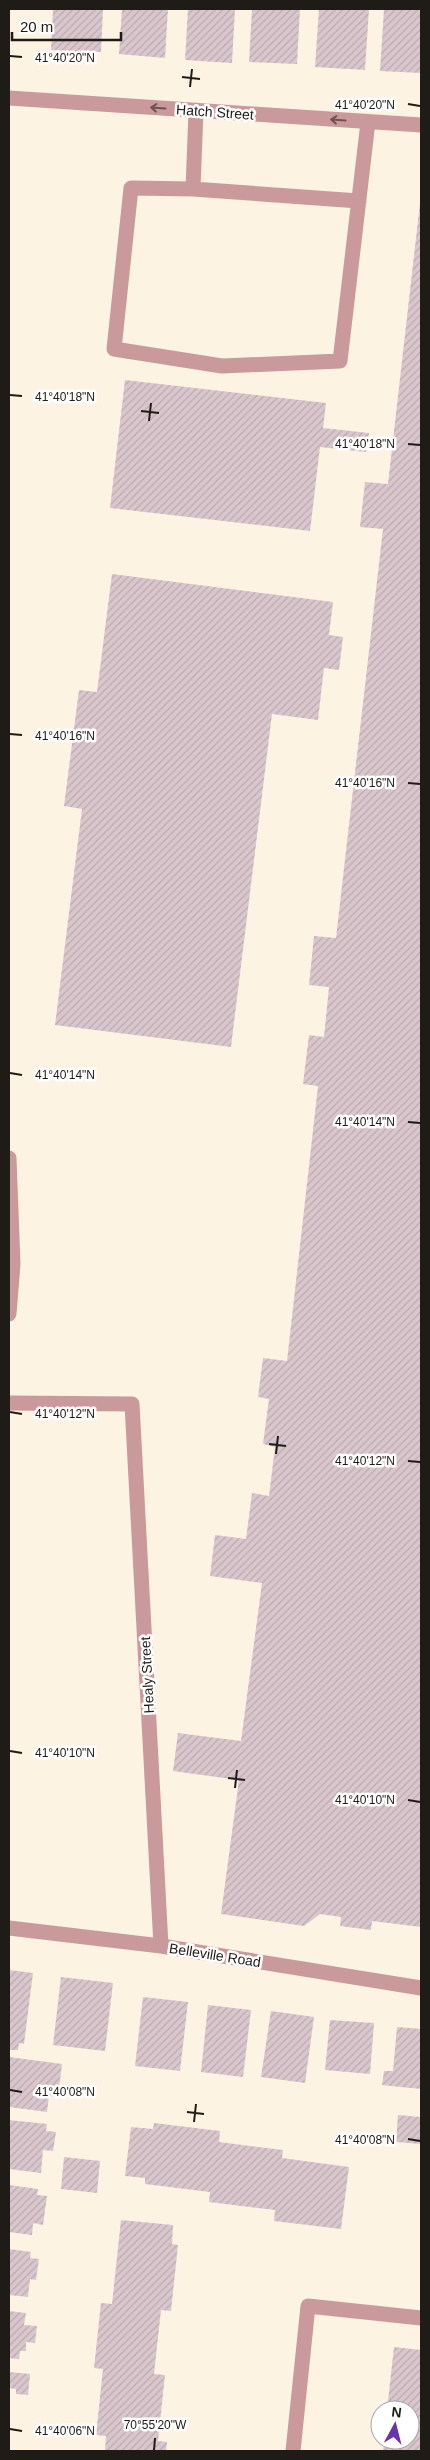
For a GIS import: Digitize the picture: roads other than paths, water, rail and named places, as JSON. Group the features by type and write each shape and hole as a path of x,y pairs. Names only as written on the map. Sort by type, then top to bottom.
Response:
{"street":[{"name":"Hatch Street","path":"9,98 421,125"},
{"path":"193,189 196,110"},
{"path":"359,201 193,189 130,188 114,349 222,366 340,361 359,201 368,122"},
{"path":"9,1158 13,1264 9,1314"},
{"name":"Healy Street","path":"9,1403 132,1404 161,1946"},
{"name":"Belleville Road","path":"9,1928 161,1946 421,1988"},
{"path":"293,2451 308,2306 421,2318"}]}
